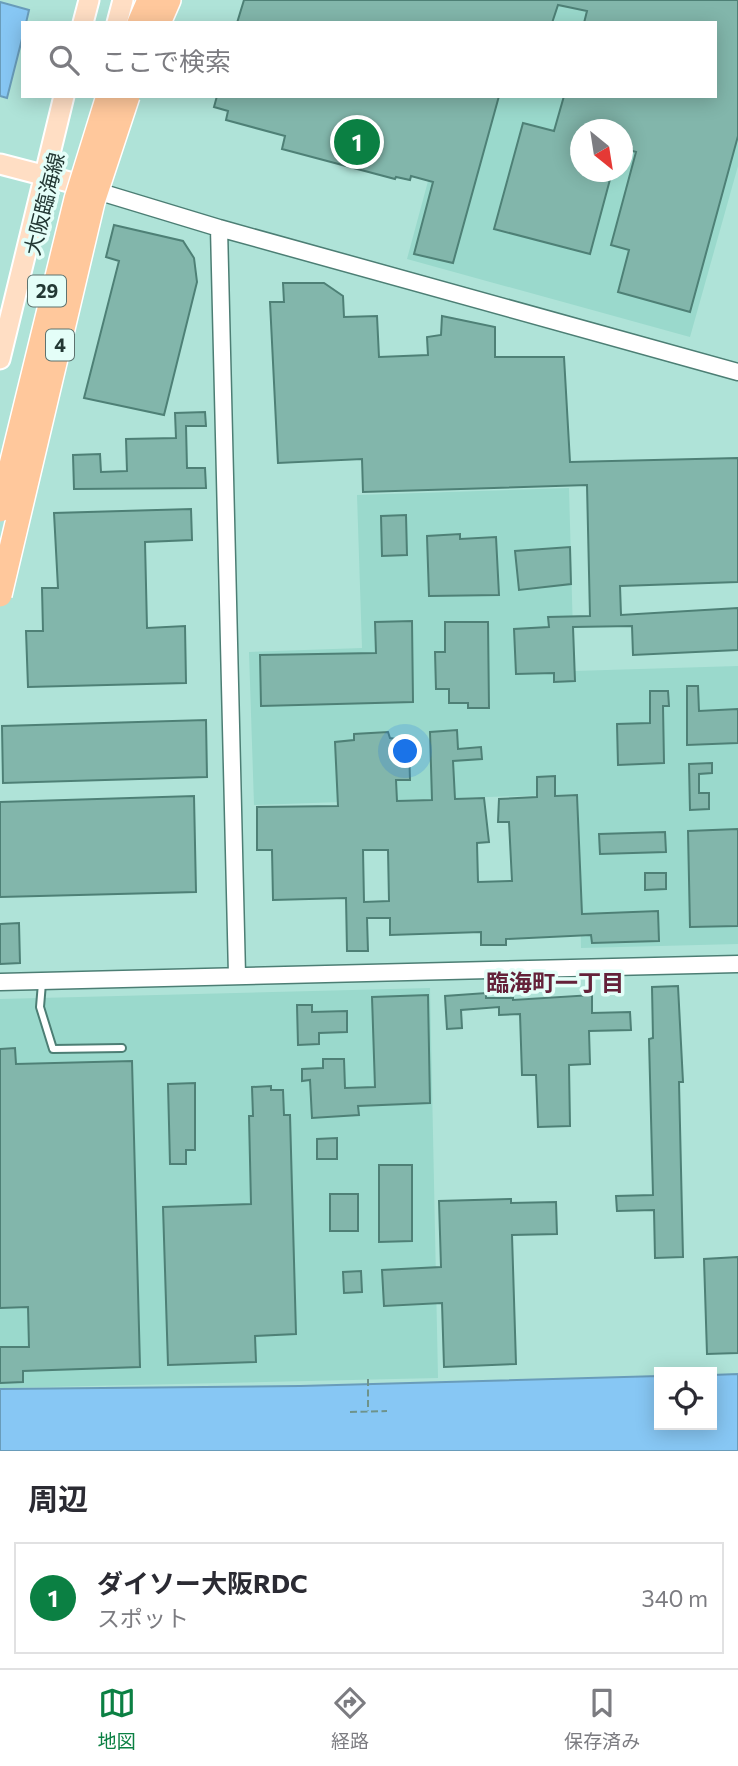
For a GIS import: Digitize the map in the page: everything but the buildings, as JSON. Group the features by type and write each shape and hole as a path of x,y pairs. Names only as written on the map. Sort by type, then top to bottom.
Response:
{"highway":[{"path":"140,21 149,0"},
{"path":"160,21 169,0"},
{"name":"4","path":"0,510 3,483 76,199 107,98"},
{"name":"4","path":"0,595 93,202 127,98"},
{"path":"0,504 3,483"}],"main road":[{"path":"84,21 89,0"},
{"path":"118,21 123,0"},
{"name":"大阪臨海線","path":"0,359 64,98"},
{"name":"大阪臨海線","path":"3,483 73,183 96,98"},
{"path":"0,164 73,183"}],"street":[{"path":"73,183 219,228 738,372"},
{"path":"219,228 237,975"},
{"path":"0,982 738,964"}],"lane":[{"path":"42,981 40,1007 53,1049 122,1048"}],"path":[{"path":"368,1378 368,1412"},
{"path":"351,1412 387,1412"}],"shaded area":[{"path":"477,0 738,0 738,166 690,337 407,259 450,98 717,98 717,21 472,21"},
{"path":"569,488 574,671 738,666 738,944 581,948 578,794 254,805 249,652 362,648 357,495"},
{"path":"430,988 438,1378 0,1388 0,999"}],"water":[{"path":"0,2 29,10 26,21 21,21 21,43 7,98 0,96"},
{"path":"738,1374 738,1451 0,1451 0,1389 300,1386 654,1376 654,1430 717,1430 717,1375"}],"place":[{"name":"ダイソー大阪RDC","path":"357,142"}],"district":[{"name":"臨海町一丁目","path":"555,983"}]}
